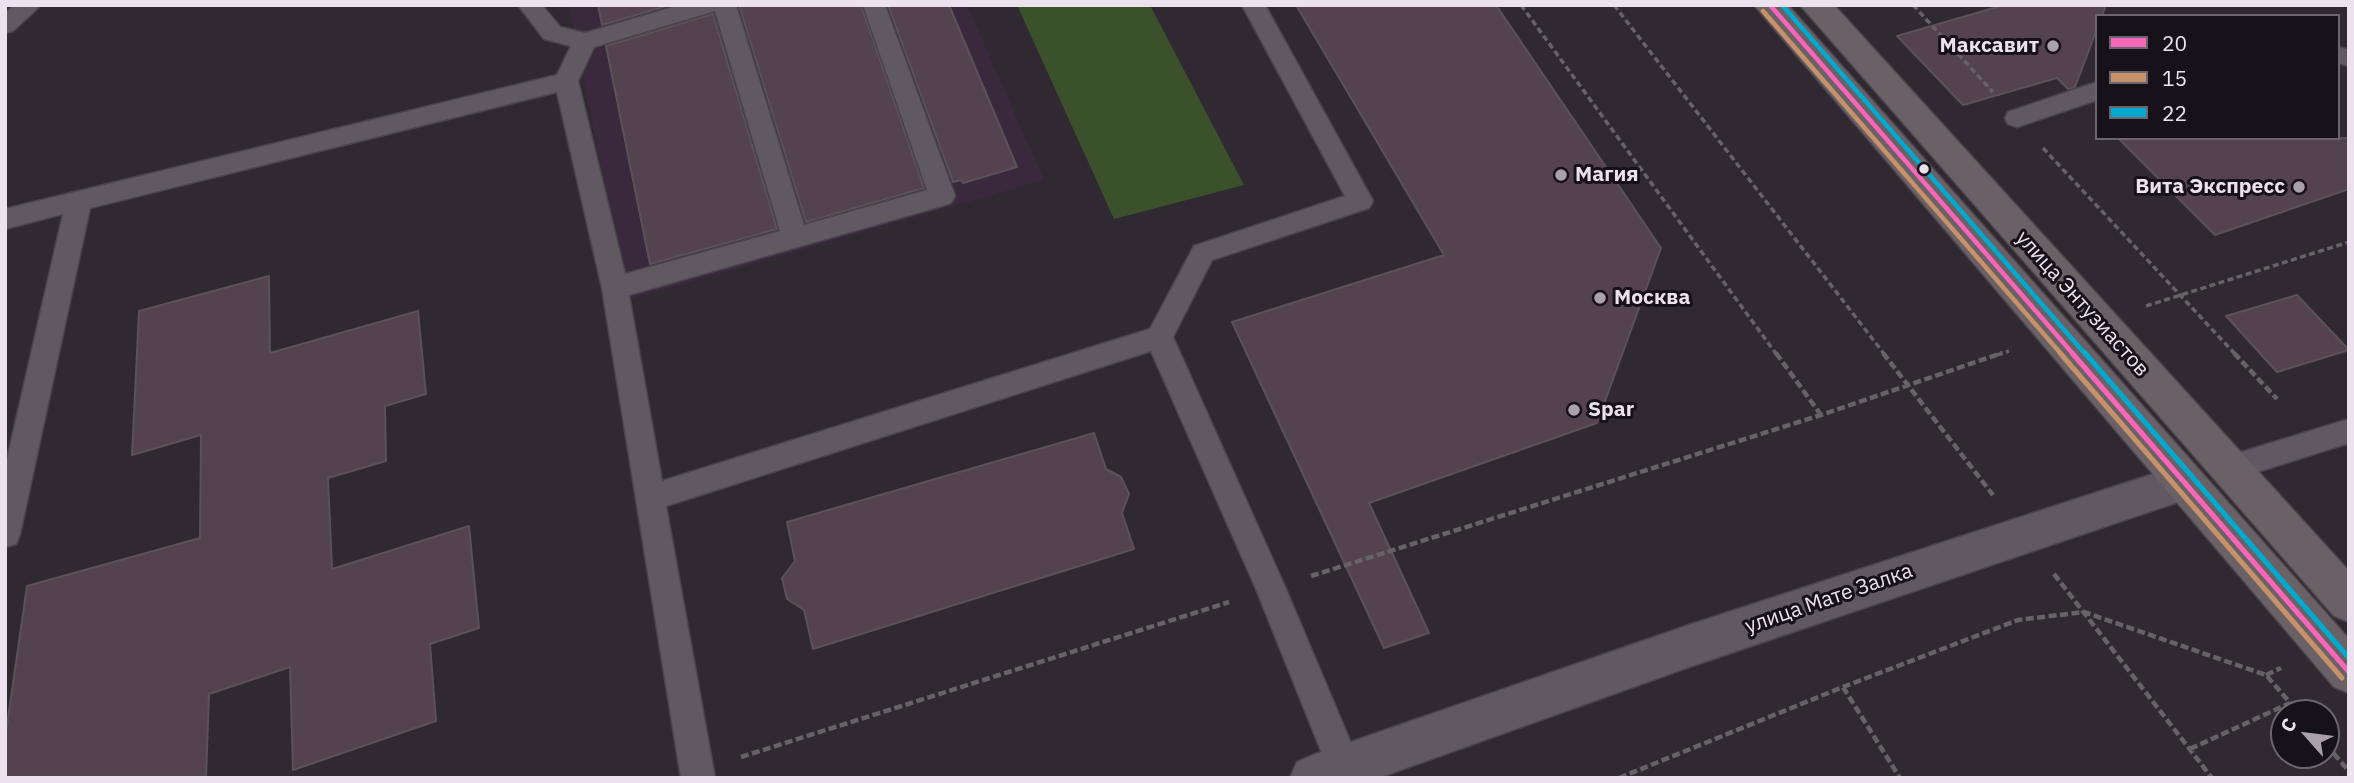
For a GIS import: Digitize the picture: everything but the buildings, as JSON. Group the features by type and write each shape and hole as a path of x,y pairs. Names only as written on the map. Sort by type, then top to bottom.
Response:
{"main road":[{"name":"улица Энтузиастов","path":"1770,5 2349,673"},
{"name":"улица Энтузиастов","path":"1816,5 2349,603"},
{"name":"улица Мате Залка","path":"2184,482 2229,468"}],"street":[{"name":"улица Мате Залка","path":"1329,772 1718,636 2184,482"}],"lane":[{"path":"5,25 30,5"},
{"path":"529,5 552,33 584,41 708,5"},
{"path":"725,5 795,238"},
{"path":"615,288 942,197 874,5"},
{"path":"650,498 1159,337 1203,253 1360,201 1253,5"},
{"path":"584,41 566,81 615,288 698,778"},
{"path":"5,219 566,81"},
{"path":"2017,118 2095,92"},
{"path":"5,534 79,202"},
{"path":"1159,337 1265,577 1329,772"},
{"name":"улица Мате Залка","path":"2229,468 2349,431"}],"path":[{"path":"1521,5 1821,415 2020,348"},
{"path":"1614,5 2000,504"},
{"path":"2277,399 2180,296 2349,242"},
{"path":"2053,573 2212,778"},
{"path":"1619,778 1843,687 2018,620 2084,612 2266,675 2287,699"},
{"path":"2266,675 2281,668"},
{"path":"1843,687 1900,778"},
{"path":"2190,749 2270,712"}],"shaded area":[{"path":"569,5 967,5 1044,180 627,300"}],"green space":[{"path":"1017,5 1150,5 1244,185 1114,219"}],"transit line":[{"name":"20","path":"1770,5 2349,672"},
{"name":"22","path":"1782,5 2349,658"},
{"name":"15","path":"1763,11 2342,678"}],"place":[{"name":"Максавит","path":"2053,46"},
{"name":"Магия","path":"1561,175"},
{"name":"Вита Экспресс","path":"2299,187"},
{"name":"Москва","path":"1600,298"},
{"name":"Spar","path":"1574,410"}]}
